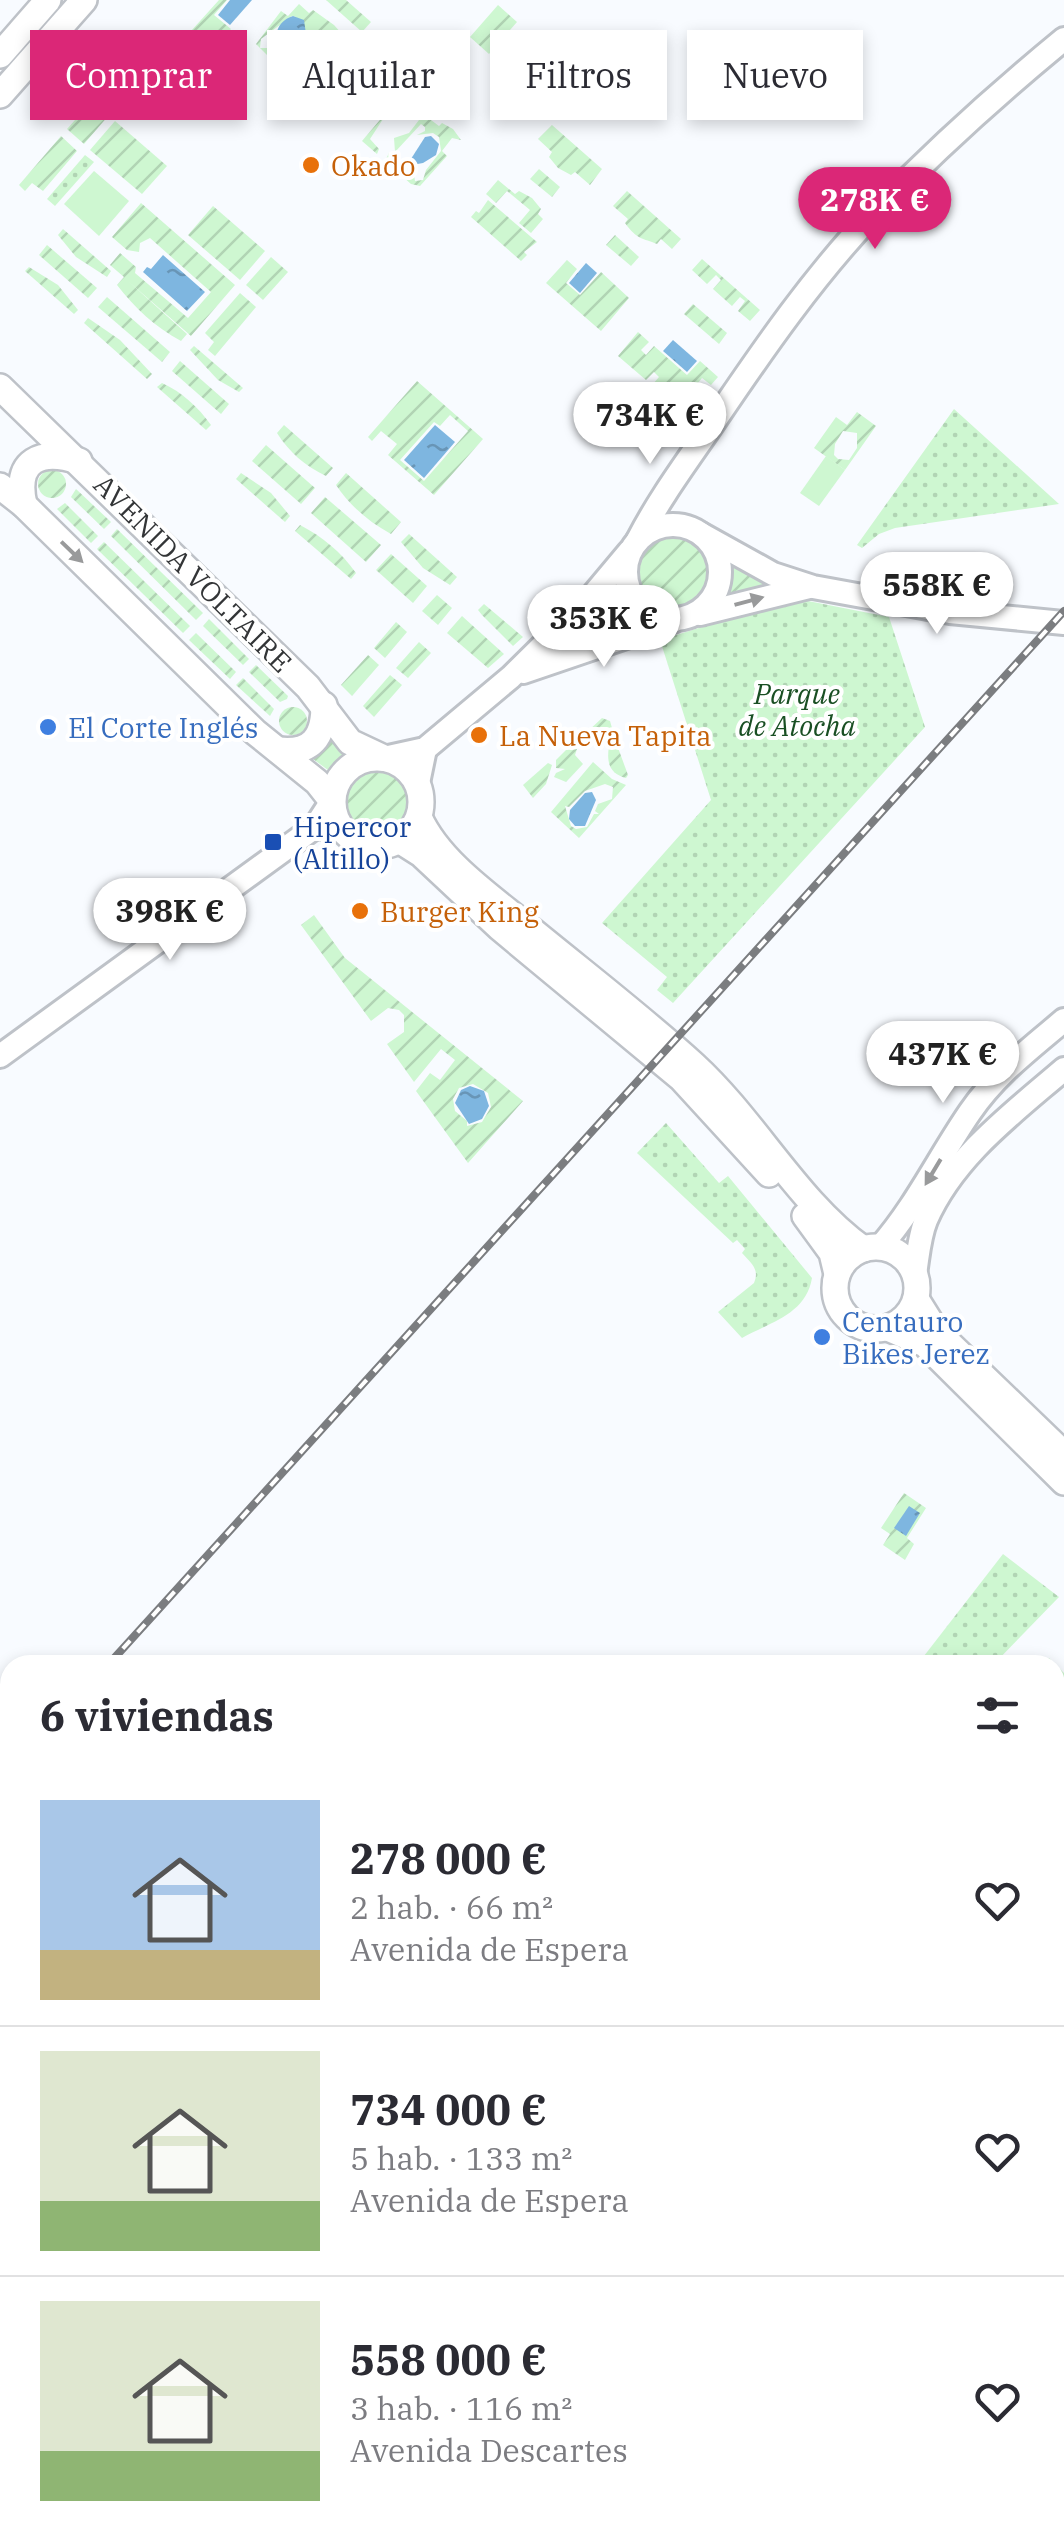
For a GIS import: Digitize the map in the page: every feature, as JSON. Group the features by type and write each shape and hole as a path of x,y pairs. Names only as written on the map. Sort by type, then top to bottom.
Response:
{"main road":[{"path":"0,54 48,0"},
{"path":"0,95 84,0"},
{"name":"AVENIDA VOLTAIRE","path":"0,387 80,461 324,705 350,742 384,758"},
{"path":"24,505 23,474 34,460 50,454 80,461"},
{"path":"0,486 278,750 317,782 332,801"},
{"path":"278,750 306,749 316,742 322,730 324,705"},
{"path":"384,758 410,771 418,782 422,796 419,817 408,835 399,840 382,846 353,840 335,816 335,786 355,763 384,758"},
{"path":"419,817 433,842 496,901 714,1085 833,1226 871,1248 901,1256 936,1332 1064,1454"},
{"path":"399,840 682,1079 822,1236 832,1253 837,1274 836,1297 846,1317 866,1328 888,1328 924,1344 1064,1482"},
{"path":"837,1274 843,1263 871,1248"},
{"path":"888,1328 910,1312 916,1287"}],"street":[{"path":"686,463 681,480 683,513 717,554 719,585 712,600 700,611 683,618 655,616 632,597 625,567 657,503 801,300 872,216 1003,89 1064,39"},
{"path":"384,758 425,750 511,677 588,601 633,546 664,525 680,525 698,532 773,574 813,587 950,612 1064,623"},
{"path":"511,677 683,618 813,587"},
{"path":"418,782 425,750"},
{"path":"0,1056 316,827 332,801"},
{"path":"316,827 342,829"},
{"path":"871,1248 906,1216 971,1110 1001,1074 1064,1020"},
{"path":"916,1287 927,1219 961,1164 1064,1069"}],"green space":[{"path":"219,0 227,0 214,15 230,30 192,30"},
{"path":"326,0 346,0 371,22 360,30"},
{"path":"299,4 338,30 303,30 292,16 267,30 260,48 256,44 281,11 288,16"},
{"path":"498,5 517,22 510,30 490,30 489,54 470,37"},
{"path":"75,120 105,120 84,144 67,129"},
{"path":"382,120 370,139 379,149 377,154 362,141"},
{"path":"419,120 431,120 453,129 461,140 452,138 442,151 447,156 420,186 411,184 385,161 389,153 403,169 413,167 415,181 423,180 441,151 439,137 433,133 417,135 425,131 421,124 395,152 394,138 409,133"},
{"path":"115,121 167,166 142,194 90,150"},
{"path":"552,125 602,169 590,185 575,172 571,175 558,168 549,157 552,152 538,139"},
{"path":"61,136 77,151 43,191 32,183 25,191 19,185"},
{"path":"85,155 94,162 55,206 47,199"},
{"path":"539,169 560,187 552,197 530,179"},
{"path":"94,171 129,201 99,236 64,204"},
{"path":"498,180 515,194 519,191 532,198 541,209 538,214 543,219 531,233 519,223 530,210 507,191 496,203 486,194"},
{"path":"627,191 681,239 672,249 661,239 657,244 629,229 625,223 628,219 613,206"},
{"path":"488,200 537,242 524,252 527,255 521,261 471,217"},
{"path":"141,203 235,285 191,336 128,281 187,334 181,341 131,301 117,285 124,277 110,265 120,253 136,267 135,273 188,318 211,292 150,238 140,243 139,252 127,250 112,237"},
{"path":"213,206 265,251 240,280 188,235"},
{"path":"63,229 111,271 107,277 76,257 58,235"},
{"path":"615,235 639,257 631,266 606,245"},
{"path":"47,245 97,288 88,298 39,255"},
{"path":"271,257 288,272 263,300 246,285"},
{"path":"702,259 760,310 750,321 738,311 745,301 740,297 732,306 713,289 721,280 716,275 707,284 692,270"},
{"path":"567,260 577,269 566,283 580,295 601,272 629,298 601,331 546,283"},
{"path":"29,267 58,285 78,310 74,314 25,271"},
{"path":"240,293 256,307 215,356 208,350 214,342 205,333"},
{"path":"107,297 170,352 162,362 98,307"},
{"path":"693,304 727,333 719,344 684,314"},
{"path":"88,318 120,340 152,374 147,379 84,323"},
{"path":"638,332 649,342 641,350 646,355 654,346 687,375 700,361 718,377 711,385 702,378 698,383 706,391 697,401 688,393 684,399 692,406 685,415 652,385 659,377 654,372 646,380 618,356"},
{"path":"194,346 243,388 239,392 218,380 190,350"},
{"path":"180,361 229,404 221,414 172,371"},
{"path":"417,381 483,439 434,495 388,455 397,444 381,431 372,441 368,437","holes":["450,415 468,431 424,481 400,460 434,422 440,426"]},
{"path":"162,383 189,401 211,425 206,430 157,387"},
{"path":"954,409 1059,504 895,528 879,534 862,548 857,545"},
{"path":"857,412 876,426 845,470 814,448 836,417 847,425","holes":["843,431 857,433 857,448 849,460 838,459 834,455 835,444"]},
{"path":"284,425 333,468 326,476 304,463 287,446 277,433"},
{"path":"266,445 315,488 301,504 252,461"},
{"path":"826,456 845,470 819,506 800,493"},
{"path":"52,470 62,474 66,484 62,494 52,498 42,494 38,484 42,474"},
{"path":"241,473 271,493 290,516 285,522 236,479"},
{"path":"346,473 401,522 391,534 360,513 341,493 336,485"},
{"path":"76,489 111,522 104,529 71,497"},
{"path":"325,497 381,545 366,562 311,513"},
{"path":"65,503 98,536 91,543 57,509"},
{"path":"300,525 344,558 356,573 351,579 295,531"},
{"path":"117,529 203,613 196,620 111,536"},
{"path":"409,534 457,577 450,585 423,568 401,542"},
{"path":"672,534 699,545 710,572 699,599 672,610 645,599 634,572 645,545"},
{"path":"104,542 190,626 183,633 97,549"},
{"path":"391,554 427,586 413,603 376,570"},
{"path":"726,555 772,586 723,597 729,578"},
{"path":"613,588 628,611 641,622 557,647"},
{"path":"437,595 452,608 438,625 422,611"},
{"name":"Parque de Atocha","path":"786,601 808,601 889,617 925,727 673,1003 657,990 667,977 602,923 711,800 660,640"},
{"path":"484,604 523,637 513,646 478,610"},
{"path":"462,616 504,654 488,668 447,633"},
{"path":"209,619 249,659 243,665 203,626"},
{"path":"396,622 407,632 385,658 374,648"},
{"path":"196,633 236,672 230,679 189,640"},
{"path":"419,642 431,653 408,678 396,668"},
{"path":"368,655 379,665 352,696 341,685"},
{"path":"256,665 287,699 280,702 249,672"},
{"path":"390,675 402,685 374,717 363,706"},
{"path":"243,678 274,709 270,716 236,685"},
{"path":"293,707 303,711 307,721 303,731 293,735 283,731 279,721 283,711"},
{"path":"602,718 610,721 614,735 611,740 586,733"},
{"path":"332,740 344,753 328,770 313,759"},
{"path":"575,741 579,743 575,755 583,764 566,782 554,777 565,769 556,768 556,760"},
{"path":"617,745 626,778 613,771 609,763 609,746"},
{"path":"593,762 612,779 626,785 579,838 551,812","holes":["605,784 613,787 612,799 598,804 595,811 599,814 594,814 587,827 571,826 565,806 569,807 585,791"]},
{"path":"548,763 552,765 546,784 533,798 523,785"},
{"path":"377,766 402,777 413,802 402,827 377,838 352,827 341,802 352,777"},
{"path":"314,915 345,958 523,1101 468,1163 416,1091 430,1073 440,1080 455,1060 441,1049 414,1082 387,1044 404,1032 404,1015 388,1008 371,1021 301,925","holes":["473,1084 488,1093 491,1107 482,1122 467,1126 467,1121 455,1111 453,1099 459,1088"]},
{"path":"666,1123 719,1183 728,1176 812,1278 795,1309 742,1338 718,1312 754,1283 755,1270 742,1253 745,1249 737,1240 733,1243 637,1153"},
{"path":"904,1493 926,1508 907,1538 914,1544 905,1560 883,1545 890,1534 881,1528"},
{"path":"1003,1554 1059,1597 1003,1655 925,1655"}],"water":[{"path":"230,0 252,0 230,25 218,15"},
{"path":"293,16 304,20 305,30 277,30"},
{"path":"431,136 439,144 436,155 412,165 409,162 425,137"},
{"path":"163,255 205,292 187,311 143,272"},
{"path":"586,263 597,273 580,293 569,283"},
{"path":"673,340 697,361 687,372 663,351"},
{"path":"435,425 455,442 424,478 404,460"},
{"path":"592,792 596,800 585,826 575,826 569,819 570,810 585,793"},
{"path":"470,1086 484,1091 489,1106 482,1119 469,1124 455,1103 461,1090"},
{"path":"909,1506 920,1513 906,1536 894,1528"}],"railway":[{"path":"117,1655 1064,611"}],"place":[{"name":"Okado","path":"311,165"},
{"name":"El Corte Inglés","path":"48,727"},
{"name":"La Nueva Tapita","path":"479,735"},
{"name":"Hipercor (Altillo)","path":"273,842"},
{"name":"Burger King","path":"360,911"},
{"name":"Centauro Bikes Jerez","path":"822,1337"}]}
